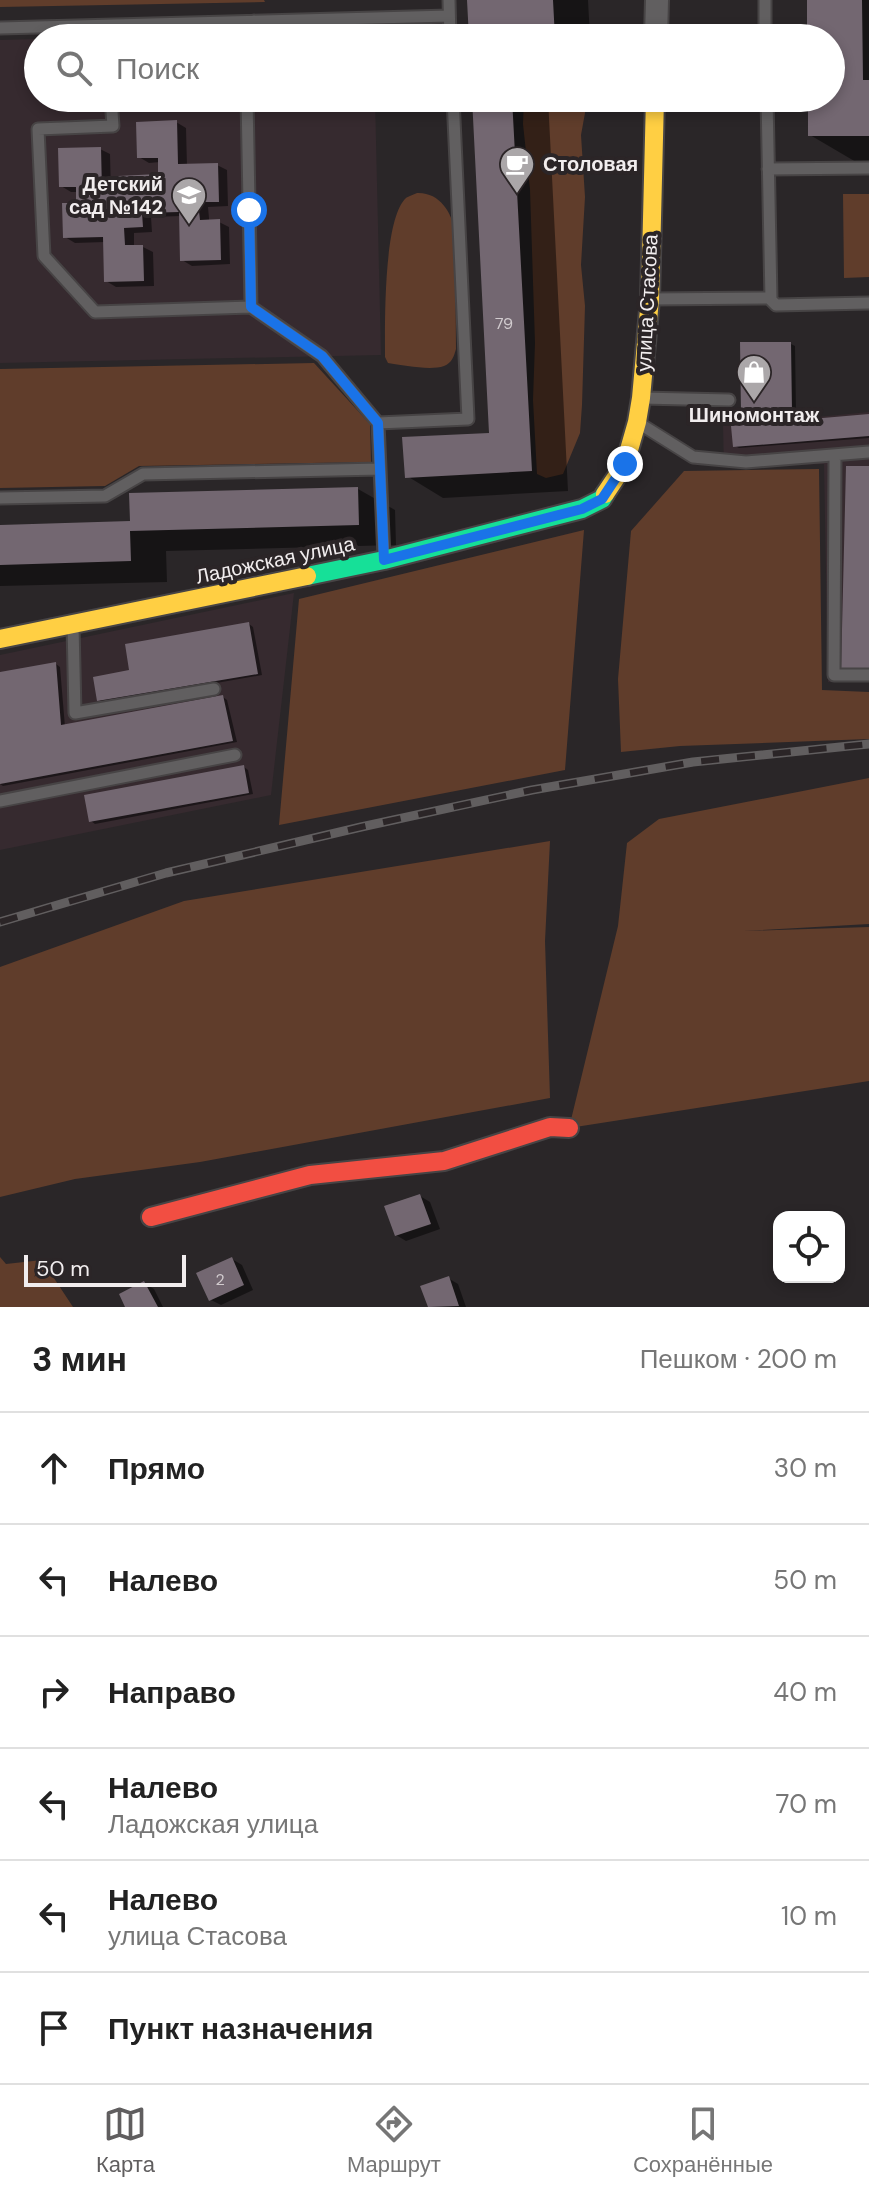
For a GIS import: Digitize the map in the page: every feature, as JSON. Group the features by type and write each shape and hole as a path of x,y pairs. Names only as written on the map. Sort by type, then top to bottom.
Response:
{"street":[{"path":"656,24 657,0"},
{"name":"улица Стасова","path":"602,499 625,464 641,398 650,299 655,112"},
{"name":"Ладожская улица","path":"0,639 384,560 582,509 602,499"},
{"path":"151,1217 310,1175 444,1161 550,1127 569,1128"}],"lane":[{"path":"449,0 449,24"},
{"path":"765,0 765,24"},
{"path":"145,24 449,16"},
{"path":"0,28 24,27"},
{"path":"112,112 113,126 38,129 44,256 95,312 251,307 322,356 378,423 384,560"},
{"path":"247,112 251,307"},
{"path":"378,423 468,419 454,112"},
{"path":"767,112 771,298 776,305 869,303"},
{"path":"768,169 869,168"},
{"path":"650,299 771,298"},
{"path":"641,398 729,400"},
{"path":"637,422 693,457 746,462 869,452"},
{"path":"835,455 834,675 869,675"},
{"path":"0,498 105,496 143,474 380,469"},
{"path":"73,624 75,713 214,689"},
{"path":"0,801 235,755"}],"shaded area":[{"path":"0,0 264,0 265,2 0,7"},
{"name":"Детский сад №142","path":"24,39 24,112 375,112 381,355 0,363 0,40"},
{"path":"523,112 585,112 581,135 585,197 581,265 585,306 580,433 563,474 546,478 537,474 530,189"},
{"path":"417,193 432,196 443,205 451,217 455,232 456,349 449,363 431,368 388,363 385,357 387,274 393,227 406,198"},
{"path":"843,194 869,194 869,277 844,278"},
{"path":"314,363 370,424 371,462 139,466 105,486 0,488 0,369"},
{"path":"869,412 869,682 828,682 824,464 724,467 723,426"},
{"path":"819,469 822,690 869,692 869,739 680,746 621,752 618,679 631,531 684,471"},
{"path":"584,530 565,770 279,825 299,599"},
{"path":"294,593 271,795 0,850 0,655"},
{"path":"869,778 869,924 743,931 869,927 869,1081 569,1128 618,926 627,843 659,819"},
{"path":"550,841 545,941 550,1098 200,1162 75,1179 0,1197 0,967 184,901"},
{"path":"0,1257 6,1264 42,1260 73,1307 0,1307"}],"building":[{"path":"467,0 553,0 554,24 468,24"},
{"path":"807,0 862,0 863,80 869,80 869,136 808,136 808,112 845,112 845,24 807,24"},
{"path":"473,112 513,112 532,471 405,478 402,437 489,433"},
{"path":"177,120 178,164 218,163 219,202 199,202 199,211 200,220 220,219 221,260 180,261 179,212 142,213 143,227 124,228 125,245 143,245 144,281 104,282 103,237 63,238 62,203 76,203 76,187 59,187 58,148 101,147 102,191 119,190 118,176 158,174 158,158 137,158 136,122"},
{"path":"740,342 791,342 792,412 741,412"},
{"path":"869,414 869,436 733,447 731,426"},
{"path":"846,466 869,466 869,671 841,670"},
{"path":"358,487 359,525 130,531 131,561 0,565 0,525 130,521 129,493"},
{"path":"249,622 258,674 97,701 93,677 129,670 125,644"},
{"path":"56,662 61,725 223,695 233,741 0,784 0,672"},
{"path":"244,765 249,793 89,822 84,795"},
{"path":"420,1194 431,1224 395,1236 384,1206"},
{"path":"232,1257 244,1285 209,1301 196,1273"},
{"path":"449,1276 459,1306 428,1307 420,1286"},
{"path":"144,1281 158,1307 125,1307 119,1294"}],"railway":[{"path":"0,922 166,873 532,790 693,762 869,744"}],"traffic: fast":[{"path":"307,576 384,560 582,509 602,499 605,494"}],"traffic: slow":[{"path":"605,494 625,464 641,398 650,299 655,112"},
{"path":"0,639 307,576"}],"traffic: jam":[{"path":"151,1217 310,1175 444,1161 550,1127 569,1128"}],"place":[{"name":"Столовая","path":"517,195"},
{"name":"Детский сад №142","path":"189,226"},
{"name":"Шиномонтаж","path":"754,403"}],"route":[{"path":"249,210 251,307 322,356 378,423 384,560 582,509 602,499 625,464"}]}
